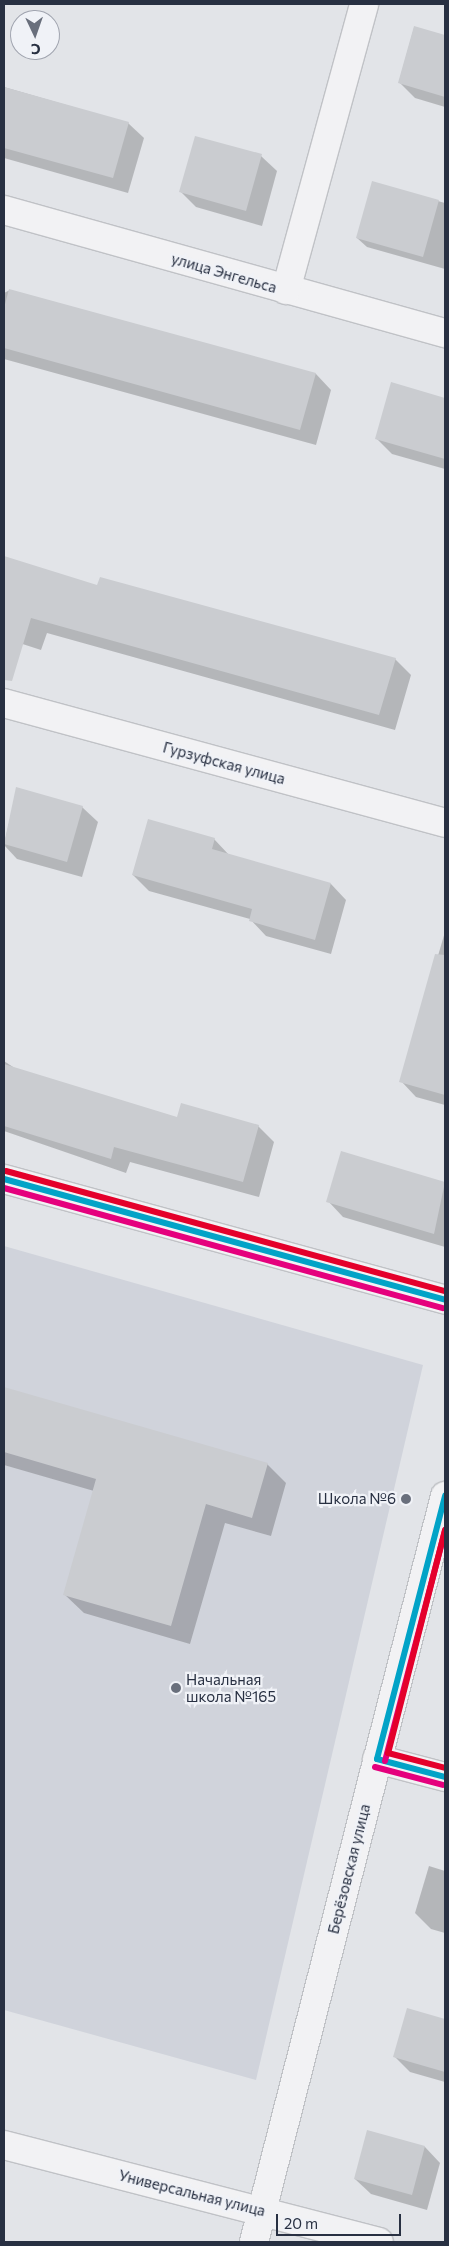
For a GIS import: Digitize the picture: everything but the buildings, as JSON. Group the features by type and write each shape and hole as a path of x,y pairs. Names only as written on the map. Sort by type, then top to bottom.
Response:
{"street":[{"path":"286,290 364,4"},
{"name":"улица Энгельса","path":"4,210 445,333"},
{"name":"Гурзуфская улица","path":"4,702 445,823"},
{"path":"4,1180 445,1300"},
{"name":"Берёзовская улица","path":"254,2242 445,1496"},
{"path":"377,1758 445,1776"},
{"name":"Универсальная улица","path":"4,2145 262,2210 379,2242"}],"shaded area":[{"name":"Начальная школа №165","path":"4,1246 423,1365 256,2080 4,2010"}],"transit line":[{"path":"6,1171 445,1291"},
{"path":"4,1179 445,1300"},
{"path":"4,1188 443,1308"},
{"path":"377,1759 445,1496"},
{"path":"385,1761 445,1530"},
{"path":"445,1530 388,1753 445,1768"},
{"path":"377,1759 445,1777"},
{"path":"375,1767 443,1785"}],"place":[{"name":"Школа №6","path":"406,1499"},
{"name":"Начальная школа №165","path":"176,1688"}]}
